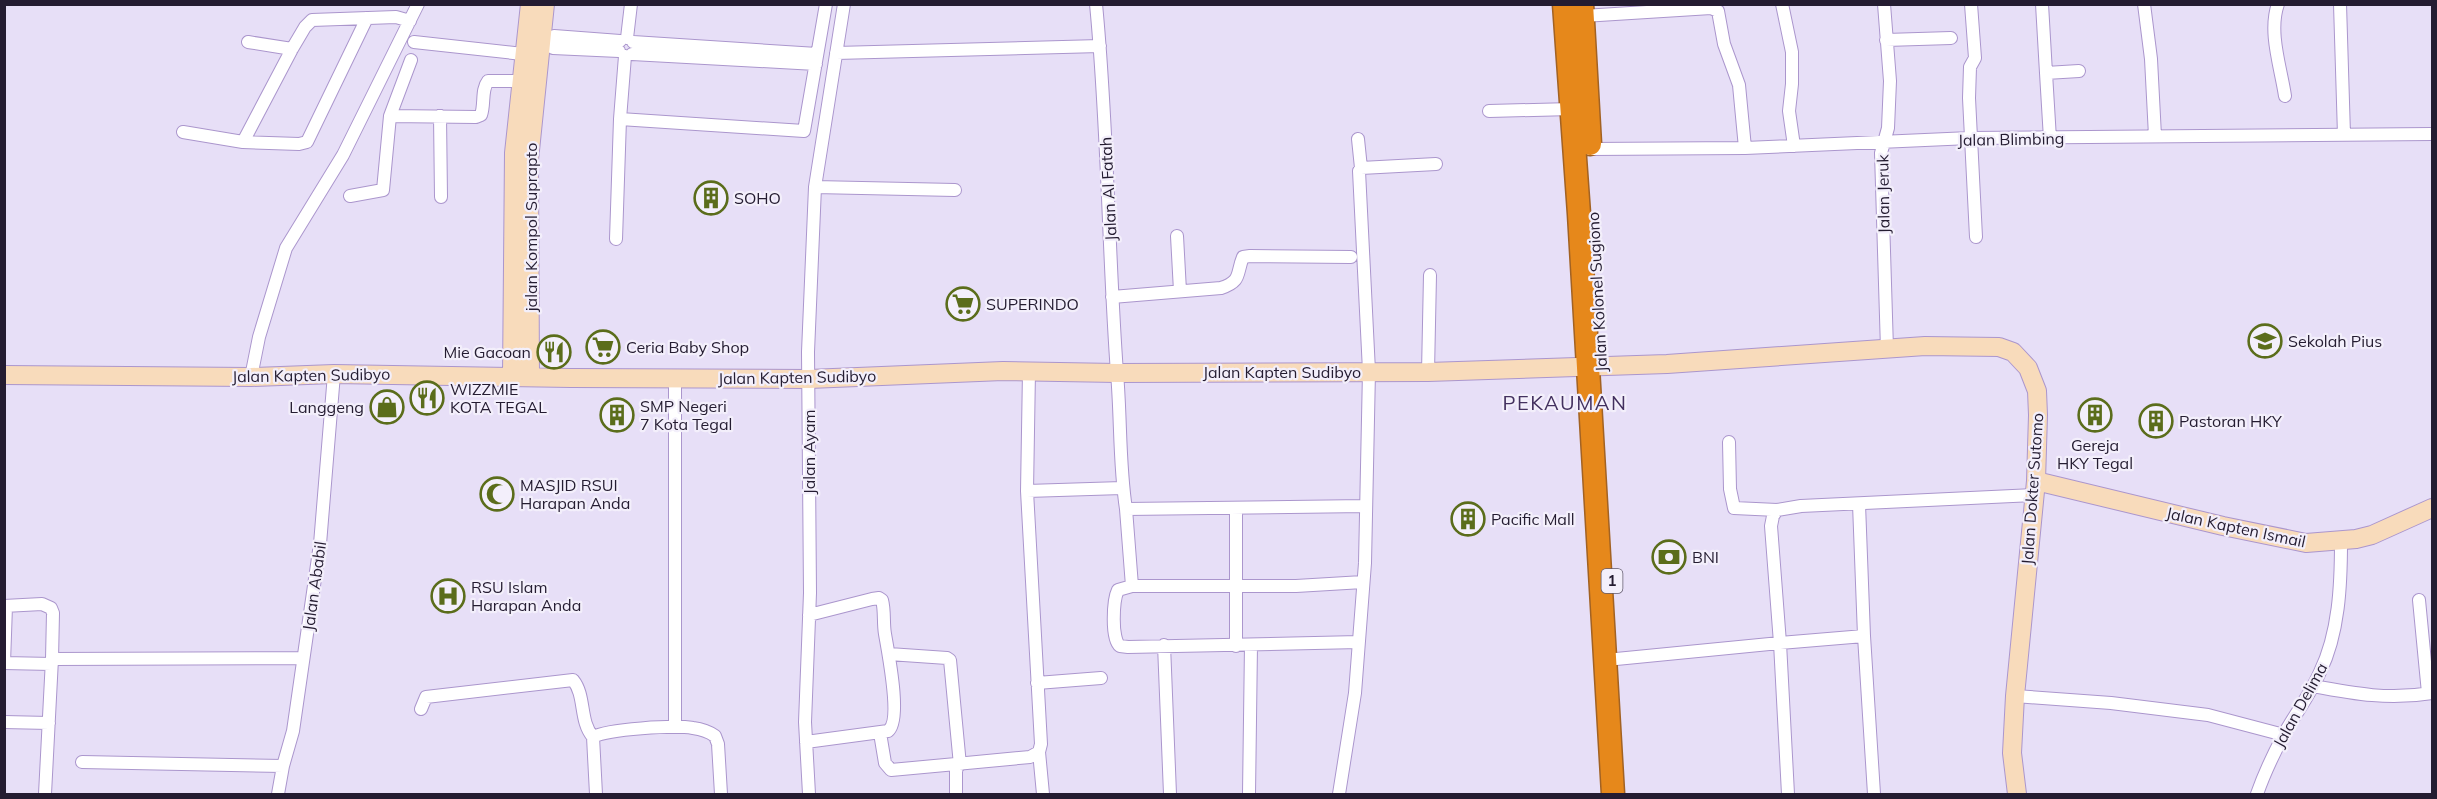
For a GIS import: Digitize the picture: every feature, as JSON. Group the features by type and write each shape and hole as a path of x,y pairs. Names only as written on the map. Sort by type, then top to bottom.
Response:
{"highway":[{"name":"Jalan Kolonel Sugiono","path":"1576,8 1572,109 1595,367"},
{"name":"Jalan Kolonel Sugiono","path":"1576,8 1590,149 1595,367"},
{"name":"1","path":"1595,367 1612,659 1624,795"},
{"name":"1","path":"1612,659 1613,795"}],"main road":[{"name":"jalan Kompol Suprapto","path":"521,377 522,244 535,44 530,4"},
{"name":"jalan Kompol Suprapto","path":"522,244 514,153 522,81 535,44 545,4"},
{"name":"Jalan Dokter Sutomo","path":"1595,367 1925,346 1999,347 2020,357 2028,368 2037,391 2038,415 2035,488 2015,696 2012,753 2017,795"},
{"name":"Jalan Kapten Sudibyo","path":"4,375 251,377 334,374 809,379 1029,371 1428,372 1595,367"},
{"name":"Jalan Kapten Ismail","path":"2035,488 2306,543 2341,542 2372,535 2433,508"}],"street":[{"path":"251,377 259,337 286,248 343,155 405,19 418,4"},
{"path":"616,239 620,119 631,4"},
{"path":"620,119 804,131 826,4"},
{"name":"Jalan Ayam","path":"809,795 806,742 809,615 809,379 815,187 844,4"},
{"name":"Jalan Al Fatah","path":"1096,4 1118,373 1122,488 1126,509 1132,586"},
{"path":"1782,4 1791,52 1792,84 1789,111 1794,146"},
{"name":"Jalan Jeruk","path":"1884,4 1890,81 1888,128 1883,143 1881,168 1887,349"},
{"path":"1971,4 1975,58 1970,67 1970,138 1976,237"},
{"path":"2042,4 2050,138"},
{"path":"2144,4 2151,59 2156,136"},
{"path":"2278,4 2275,24 2286,96"},
{"path":"2340,4 2344,135"},
{"path":"1576,8 1710,6 1720,13 1724,44 1739,85 1745,148"},
{"path":"183,132 243,142 299,144 308,142 367,18"},
{"path":"243,142 292,49 312,20 405,19"},
{"path":"414,42 535,44 554,36 584,44 817,59"},
{"path":"1886,40 1951,38"},
{"path":"248,42 292,49"},
{"path":"836,53 1100,46"},
{"path":"350,196 383,190 390,116 411,60"},
{"path":"2046,74 2079,71"},
{"path":"390,116 476,117 481,115 488,81 522,81"},
{"path":"1489,111 1572,109"},
{"path":"440,116 441,197"},
{"name":"Jalan Blimbing","path":"1590,149 1745,148 1970,138 2433,134"},
{"path":"1339,795 1355,693 1364,582 1369,371 1358,139"},
{"path":"1361,168 1436,164"},
{"path":"815,187 955,190"},
{"path":"1177,236 1180,291"},
{"path":"1112,297 1221,288 1231,285 1237,279 1243,258 1250,256 1351,257"},
{"path":"1428,372 1430,276"},
{"path":"1029,371 1027,491 1043,795"},
{"name":"Jalan Ababil","path":"279,795 283,766 293,731 320,544 334,374"},
{"path":"675,379 675,727"},
{"path":"1729,442 1730,489 1734,508 1777,510 1801,506 1859,504 2035,488"},
{"path":"1027,491 1122,488"},
{"path":"1859,504 1864,636 1874,795"},
{"path":"1126,509 1365,506"},
{"path":"1236,508 1236,646"},
{"path":"1777,510 1771,526 1788,795"},
{"name":"Jalan Delima","path":"2257,795 2284,735 2313,686 2331,644 2339,589 2341,542"},
{"path":"1359,642 1128,647 1117,643 1115,595 1120,588 1132,586 1237,586 1364,582"},
{"path":"806,742 880,733 891,729 894,723 889,654 884,631 884,606 879,598 809,615"},
{"path":"2313,686 2374,697 2430,693 2419,600"},
{"path":"45,795 52,662 53,613 51,608 42,604 5,606 4,663 52,662 302,658"},
{"path":"1612,659 1864,636"},
{"path":"1164,645 1170,795"},
{"path":"1250,795 1251,645"},
{"path":"889,654 950,660 958,764 956,795"},
{"path":"1037,683 1101,678"},
{"path":"422,709 426,697 573,680 578,687 587,731 593,737 596,795"},
{"path":"2015,696 2111,703 2208,715 2284,735"},
{"path":"4,722 49,723"},
{"path":"593,737 609,733 675,727 699,729 715,736 718,744 721,795"},
{"path":"880,733 885,763 891,770 1029,757 1039,752"},
{"path":"82,762 283,766"}],"place":[{"name":"SOHO","path":"711,198"},
{"name":"SUPERINDO","path":"963,304"},
{"name":"Sekolah Pius","path":"2265,341"},
{"name":"Ceria Baby Shop","path":"603,347"},
{"name":"Mie Gacoan","path":"554,352"},
{"name":"WIZZMIE KOTA TEGAL","path":"427,398"},
{"name":"Langgeng","path":"387,407"},
{"name":"SMP Negeri 7 Kota Tegal","path":"617,415"},
{"name":"Gereja HKY Tegal","path":"2095,415"},
{"name":"Pastoran HKY","path":"2156,421"},
{"name":"MASJID RSUI Harapan Anda","path":"497,494"},
{"name":"Pacific Mall","path":"1468,519"},
{"name":"BNI","path":"1669,557"},
{"name":"RSU Islam Harapan Anda","path":"448,596"}],"district":[{"name":"PEKAUMAN","path":"1565,403"}]}
